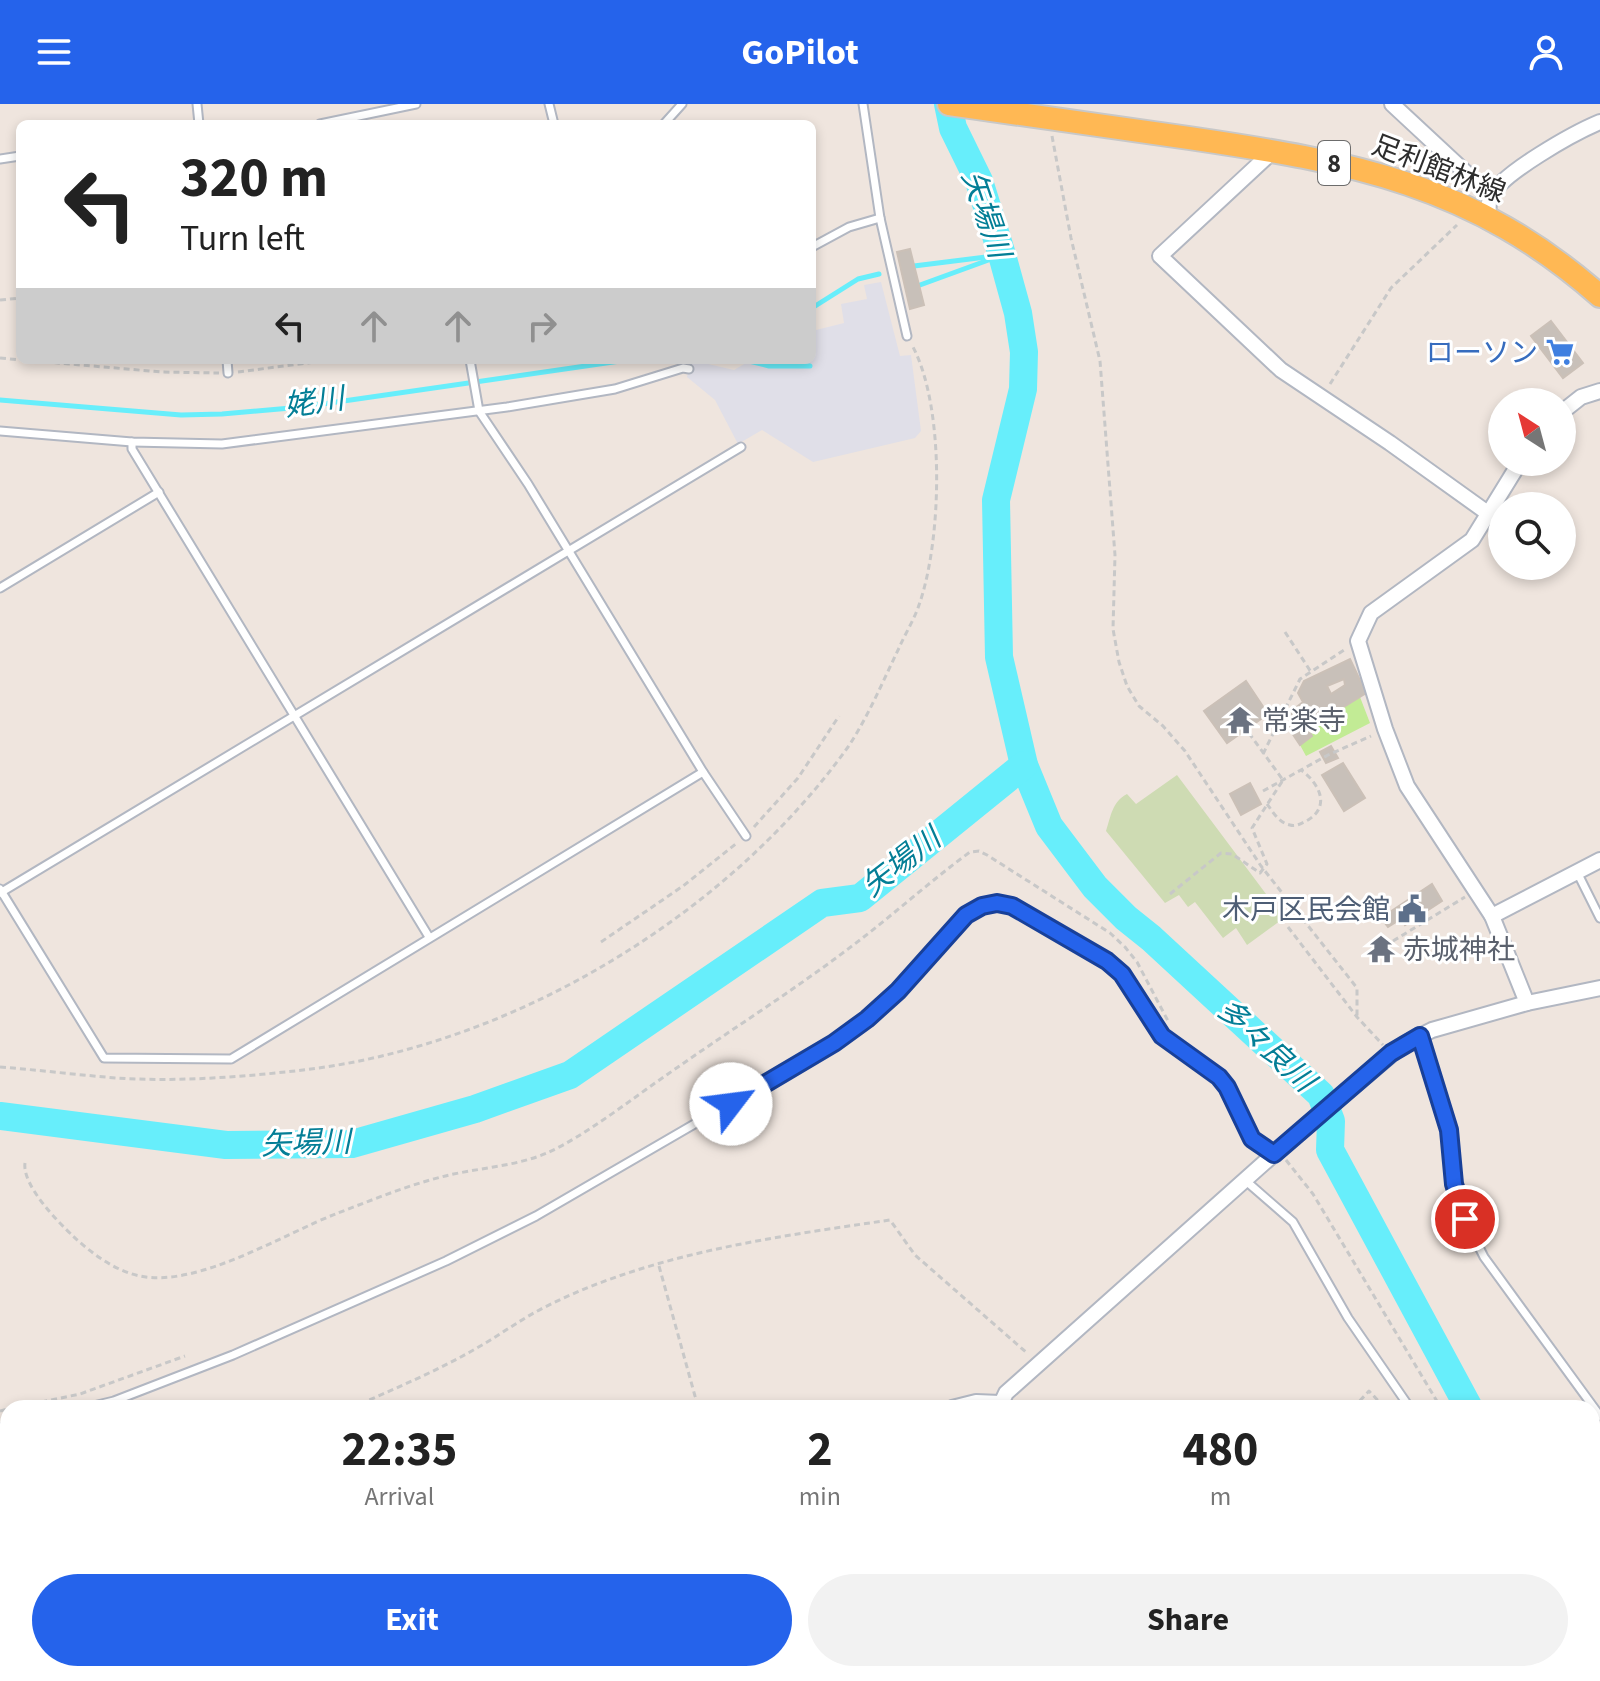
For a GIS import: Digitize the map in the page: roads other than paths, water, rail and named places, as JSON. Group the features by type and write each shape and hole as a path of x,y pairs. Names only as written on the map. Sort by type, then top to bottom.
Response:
{"main road":[{"name":"足利館林線","path":"949,104 1044,113 1273,151 1377,173 1484,207 1565,266 1600,296"}],"street":[{"path":"1392,104 1484,207 1514,172 1559,143 1600,122"},
{"path":"1273,151 1160,256 1281,370 1488,513"},
{"path":"1576,401 1600,391"},
{"path":"1488,515 1463,548 1371,613 1358,641 1385,729 1407,786 1492,916 1527,1003"},
{"path":"1492,916 1600,860"},
{"path":"1002,1400 1006,1393 1391,1053 1432,1030 1527,1003 1600,988"}],"lane":[{"path":"339,120 416,104"},
{"path":"668,120 682,104"},
{"path":"863,104 880,218 907,336"},
{"path":"816,245 849,227 880,218"},
{"path":"227,364 228,373"},
{"path":"471,364 478,407 703,772 746,836"},
{"path":"0,431 132,442 222,444 615,389 683,368 689,369"},
{"path":"132,442 132,449 429,937"},
{"path":"703,772 231,1059 104,1058 1,891 741,447"},
{"path":"0,588 159,492"},
{"path":"1577,872 1600,918"},
{"path":"117,1400 233,1355 387,1289 536,1216 834,1043 898,991 966,915 982,906 997,903 1012,906 1107,961 1122,974 1162,1036 1219,1077 1252,1139 1277,1152"},
{"path":"1420,1036 1449,1130 1454,1184 1465,1219 1484,1257 1588,1400"},
{"path":"1246,1181 1293,1222 1348,1318 1404,1400"}],"waterway":[{"name":"多々良川","path":"948,104 953,128 979,181 1002,255 1018,313 1024,352 1023,389 996,500 999,657 1024,765 1049,826 1095,887 1321,1095 1331,1121 1330,1150 1465,1400"},
{"name":"姥川","path":"914,266 1002,255"},
{"path":"920,285 994,258"},
{"name":"姥川","path":"816,305 858,279 879,274"},
{"name":"姥川","path":"0,400 181,415 222,414 302,407 599,364"},
{"path":"761,364 810,366"},
{"name":"矢場川","path":"0,1116 226,1145 352,1144 475,1109 570,1075 822,903 860,898 1024,765"}],"place":[{"name":"ローソン","path":"1560,352"},
{"name":"常楽寺","path":"1240,720"},
{"name":"木戸区民会館","path":"1412,909"},
{"name":"赤城神社","path":"1381,949"}]}
